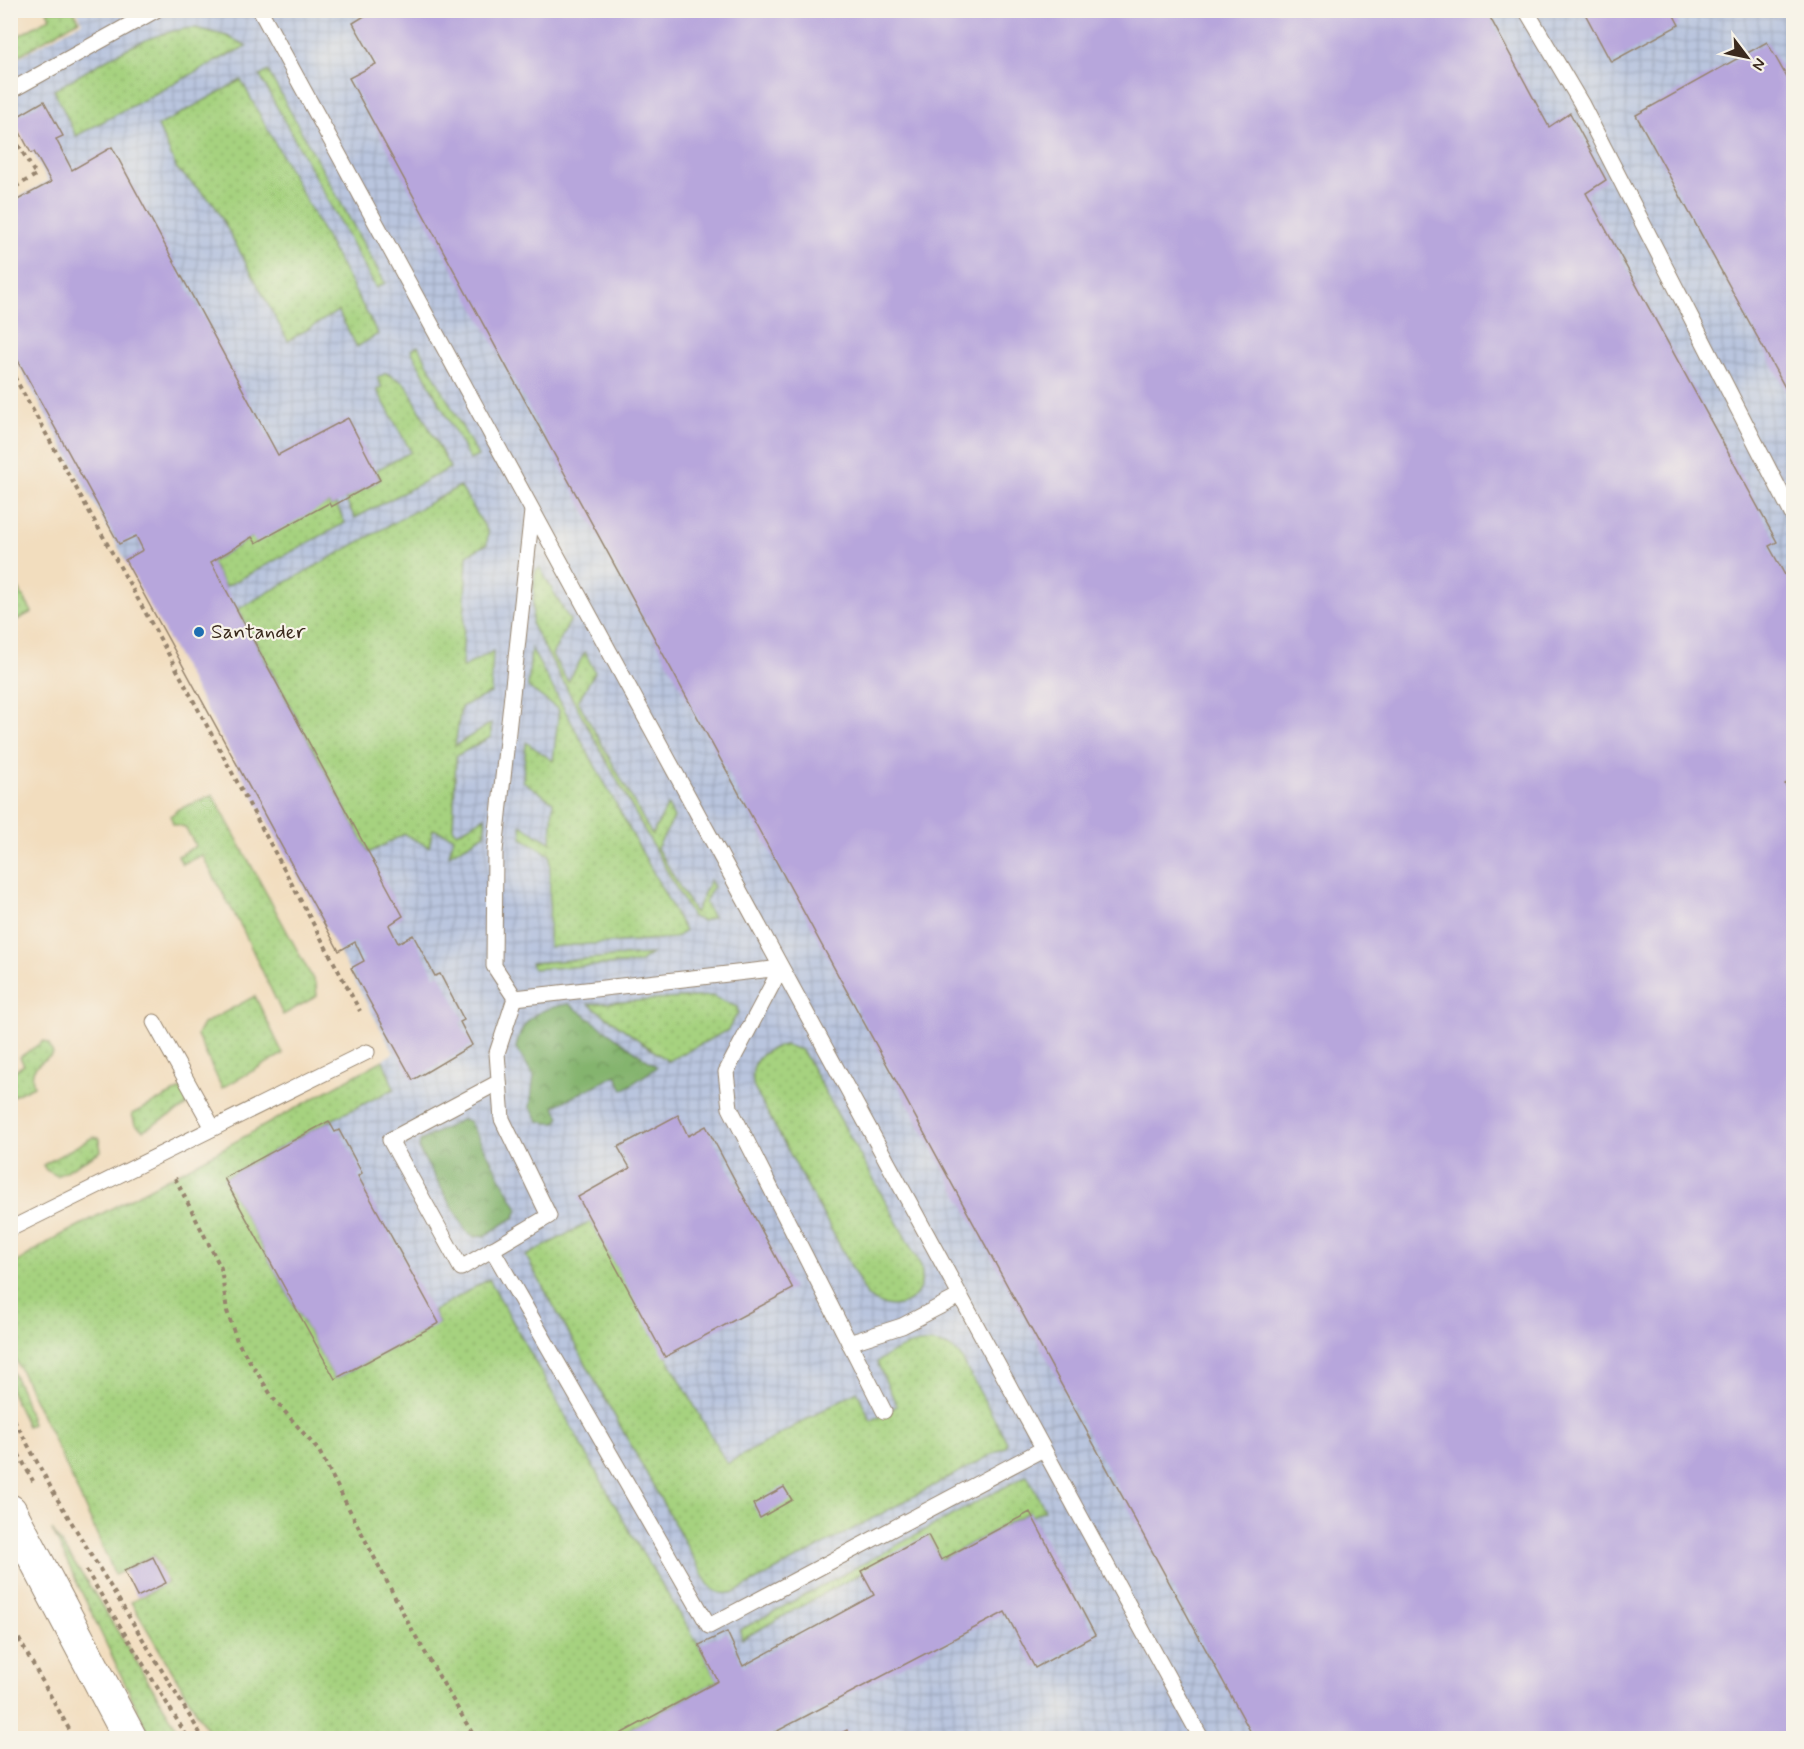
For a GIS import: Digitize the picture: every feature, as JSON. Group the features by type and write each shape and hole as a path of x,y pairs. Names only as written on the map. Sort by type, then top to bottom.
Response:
{"street":[{"path":"10,1511 130,1738"}],"lane":[{"path":"10,91 156,10"},
{"path":"260,10 1201,1738"},
{"path":"1526,10 1581,103 1794,518"},
{"path":"515,998 494,966 495,851 532,511"},
{"path":"515,998 782,968"},
{"path":"782,968 726,1072 730,1108 884,1411"},
{"path":"499,1082 390,1140 461,1268 549,1216 502,1119 497,1053 515,998"},
{"path":"154,1022 213,1128"},
{"path":"10,1229 367,1052"},
{"path":"492,1250 709,1626 1043,1449"},
{"path":"849,1343 902,1326 960,1296"}],"path":[{"path":"10,151 19,146 36,175 10,190"},
{"path":"10,369 180,675 360,1011"},
{"path":"164,1153 221,1268 226,1311 237,1341 273,1398 319,1451 412,1630 475,1738"},
{"path":"10,1412 56,1497 203,1738"},
{"path":"85,1568 188,1738"},
{"path":"10,1623 74,1738"}],"shaded area":[{"path":"77,10 1793,11 1793,1738 531,1738 211,1155 394,1053 11,351 11,202 48,181 11,110 10,62 82,22"}],"green space":[{"path":"47,11 74,11 79,20 11,60 11,40 50,18"},
{"path":"195,28 227,36 247,46 76,136 54,90 140,42 177,30"},
{"path":"268,71 385,283 376,288 260,76"},
{"path":"241,80 378,334 357,347 338,311 288,341 214,204 177,169 158,126"},
{"path":"418,346 478,456 470,460 411,350"},
{"path":"386,373 404,383 408,388 450,468 355,518 345,499 380,480 376,470 411,452 377,390 382,387 377,378"},
{"path":"460,486 488,532 487,544 467,555 462,668 493,651 491,693 461,707 455,746 491,723 491,737 456,756 453,828 457,833 485,817 485,834 449,855 454,837 433,829 429,847 404,834 369,853 238,609"},
{"path":"329,503 331,507 336,504 345,523 225,587 211,562 252,537"},
{"path":"540,568 570,621 552,655 568,682 585,652 595,672 578,701 652,835 668,805 674,818 657,848 695,913 710,880 713,886 705,903 713,917 703,921 692,917 532,625 535,571"},
{"path":"10,574 32,612 11,623 10,623"},
{"path":"531,648 685,931 675,938 549,947 550,855 522,838 521,825 551,843 553,802 523,781 526,742 553,761 559,710 528,687"},
{"path":"213,795 316,985 317,996 283,1015 243,930 202,855 182,864 178,856 196,846 185,827 173,824 171,816 177,810"},
{"path":"652,954 639,963 533,969 531,963"},
{"path":"255,996 283,1054 222,1088 197,1035 203,1024"},
{"path":"712,996 737,1007 738,1012 728,1030 668,1061 589,1004"},
{"path":"569,1004 657,1067 623,1090 616,1075 554,1106 560,1117 556,1123 548,1123 539,1121 530,1107 534,1076 516,1048 522,1029 533,1016 548,1009"},
{"path":"44,1041 49,1044 53,1054 34,1070 32,1074 34,1086 11,1097 11,1073 24,1065 20,1057"},
{"path":"784,1045 801,1050 806,1057 921,1266 922,1278 919,1288 907,1302 889,1306 868,1297 754,1088 753,1071 758,1059 768,1050"},
{"path":"383,1060 394,1089 224,1178 335,1379 439,1323 433,1311 489,1279 634,1539 699,1645 718,1681 613,1738 212,1738 131,1602 168,1583 154,1555 115,1575 11,1350 11,1266 52,1240"},
{"path":"183,1088 189,1101 184,1108 143,1130 135,1124 132,1114"},
{"path":"463,1119 469,1121 518,1209 515,1217 484,1236 475,1237 468,1234 419,1150 420,1141"},
{"path":"93,1137 99,1138 101,1151 57,1176 46,1170 43,1165"},
{"path":"591,1221 727,1464 857,1391 871,1421 897,1406 877,1362 897,1350 918,1343 939,1344 959,1354 1007,1442 1006,1447 735,1592 717,1592 705,1579 526,1256"},
{"path":"11,1369 22,1392 32,1424 27,1426 11,1392"},
{"path":"1027,1475 1045,1510 1032,1516 1029,1512 941,1560 928,1536 742,1639 740,1630"},
{"path":"52,1530 93,1591 183,1738 151,1738"}],"building":[{"path":"374,10 1486,10 1549,127 1570,113 1606,180 1586,193 1777,542 1769,546 1785,575 1794,573 1794,779 1785,784 1794,800 1794,1738 1254,1738 349,78 376,64 353,23"},
{"path":"1583,10 1671,10 1679,25 1611,62"},
{"path":"1767,42 1794,90 1794,404 1636,115"},
{"path":"44,101 63,136 56,139 72,170 112,147 278,455 348,418 380,480 331,507 329,503 256,543 252,537 211,562 403,916 389,925 398,943 413,935 435,976 440,974 464,1020 460,1022 472,1045 413,1080 351,968 364,961 355,942 339,951 125,560 143,550 136,536 119,544 10,346 10,204 51,182 34,152 31,153 13,119"},
{"path":"678,1115 688,1136 706,1126 793,1289 665,1357 578,1197 630,1168 618,1147"},
{"path":"329,1121 335,1132 339,1130 362,1173 358,1176 439,1323 335,1379 224,1178"},
{"path":"784,1487 792,1500 760,1518 753,1504"},
{"path":"1030,1512 1095,1635 1035,1668 1005,1612 764,1738 613,1738 718,1681 699,1645 727,1632 743,1666 874,1595 861,1571 928,1535 941,1560"},
{"path":"153,1557 166,1583 137,1597 124,1571"},
{"path":"847,1730 851,1738 832,1738"}],"place":[{"name":"Santander","path":"199,632"}]}
